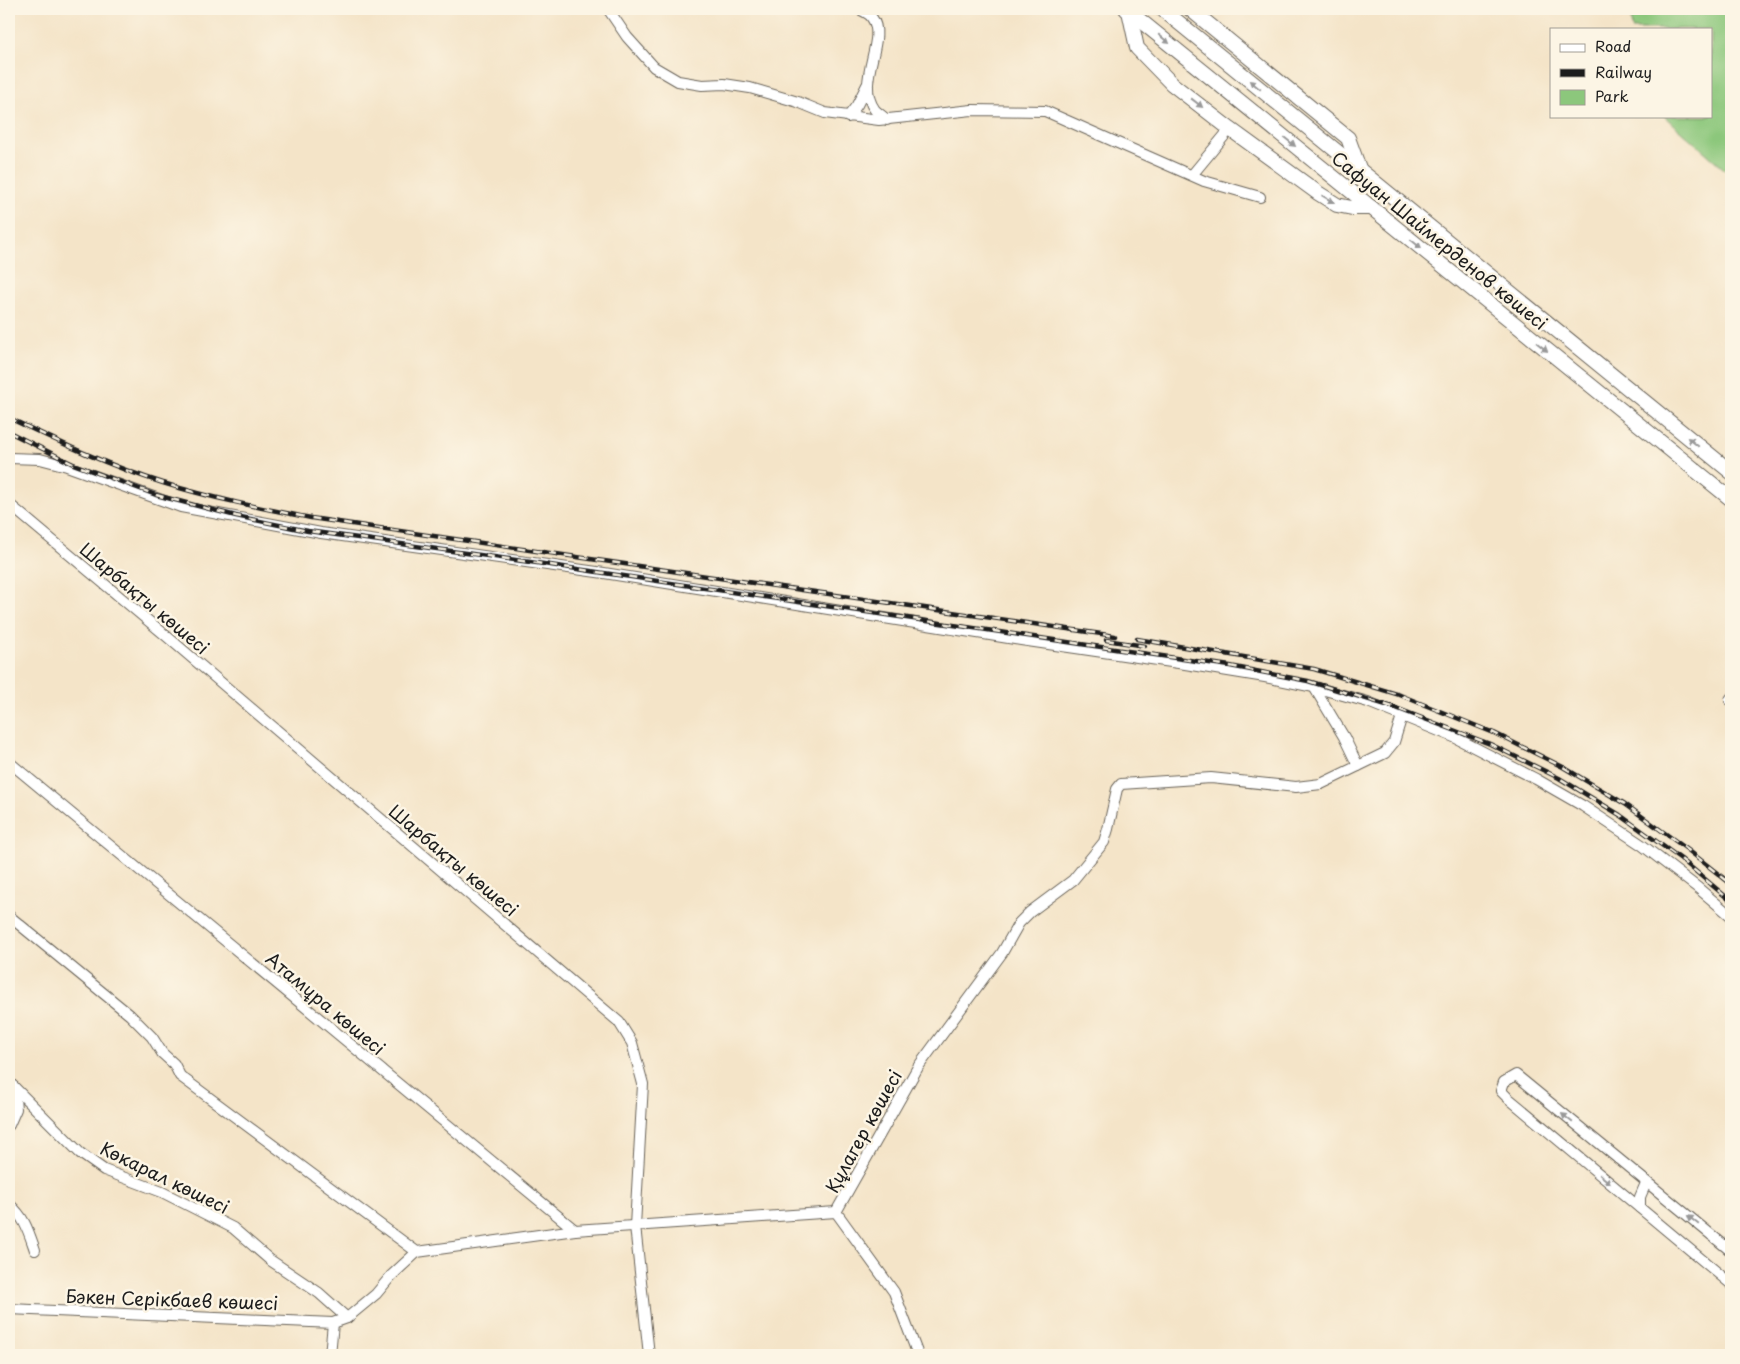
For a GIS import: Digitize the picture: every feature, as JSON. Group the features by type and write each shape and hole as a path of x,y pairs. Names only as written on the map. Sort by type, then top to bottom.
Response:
{"main road":[{"name":"Сафуан Шаймерденов көшесі","path":"1162,9 1731,472"},
{"path":"1190,9 1348,138 1361,172"},
{"name":"Сафуан Шаймерденов көшесі","path":"1127,10 1731,499"},
{"path":"1127,10 1137,48 1172,84 1230,129 1337,205 1352,208 1372,208"}],"street":[{"path":"608,9 627,37 654,67 678,81 702,85 724,84 750,88 811,107 824,113 848,117 888,120 972,110 1045,111 1192,176 1260,197"},
{"path":"848,117 857,105 867,85 877,34 872,18 859,9"},
{"path":"867,85 869,97 875,110 888,120"},
{"path":"1192,176 1230,129"},
{"path":"9,458 40,459 66,466 181,507 321,533 604,572 1021,640 1265,676 1368,702 1454,737 1536,779 1583,806 1656,856 1731,916"},
{"path":"9,520 12,508"},
{"name":"Шарбақты көшесі","path":"12,508 164,634 619,1022 632,1043 643,1084 635,1226 649,1355"},
{"path":"1314,688 1344,737 1358,766 1386,753 1394,742 1402,716"},
{"name":"Атамұра көшесі","path":"9,762 575,1230"},
{"name":"Құлагер көшесі","path":"635,1226 836,1212 918,1067 1002,953 1019,923 1030,912 1073,880 1104,842 1117,789 1121,784 1211,778 1296,787 1314,786 1358,766"},
{"path":"9,916 130,1015 152,1037 162,1053 174,1064 180,1076 417,1252"},
{"path":"1731,1251 1516,1076 1504,1082 1501,1091 1507,1097 1731,1284"},
{"path":"9,1125 16,1109 11,1085"},
{"name":"Көкарал көшесі","path":"11,1085 80,1153 104,1170 162,1192 233,1228 270,1260 319,1293 347,1318"},
{"path":"1640,1208 1640,1198 1646,1183"},
{"path":"9,1204 22,1216 35,1250"},
{"path":"836,1212 894,1292 918,1355"},
{"path":"330,1355 333,1322 347,1318 376,1294 396,1271 417,1252 575,1230 635,1226"},
{"name":"Бәкен Серікбаев көшесі","path":"9,1309 333,1322"}],"green space":[{"path":"1629,9 1731,9 1731,175 1666,118 1712,118 1712,28 1632,28"}],"railway":[{"path":"9,418 65,445 163,483 218,498 311,518 1115,636"},
{"path":"9,432 73,464 156,495 236,516 308,531 537,563 1230,666 1308,681 1396,708 1490,744 1559,778 1620,815 1681,859 1731,901"},
{"path":"1137,639 1314,669 1400,695 1494,733 1563,767 1625,804 1731,884"},
{"path":"1106,640 1145,646"}]}
